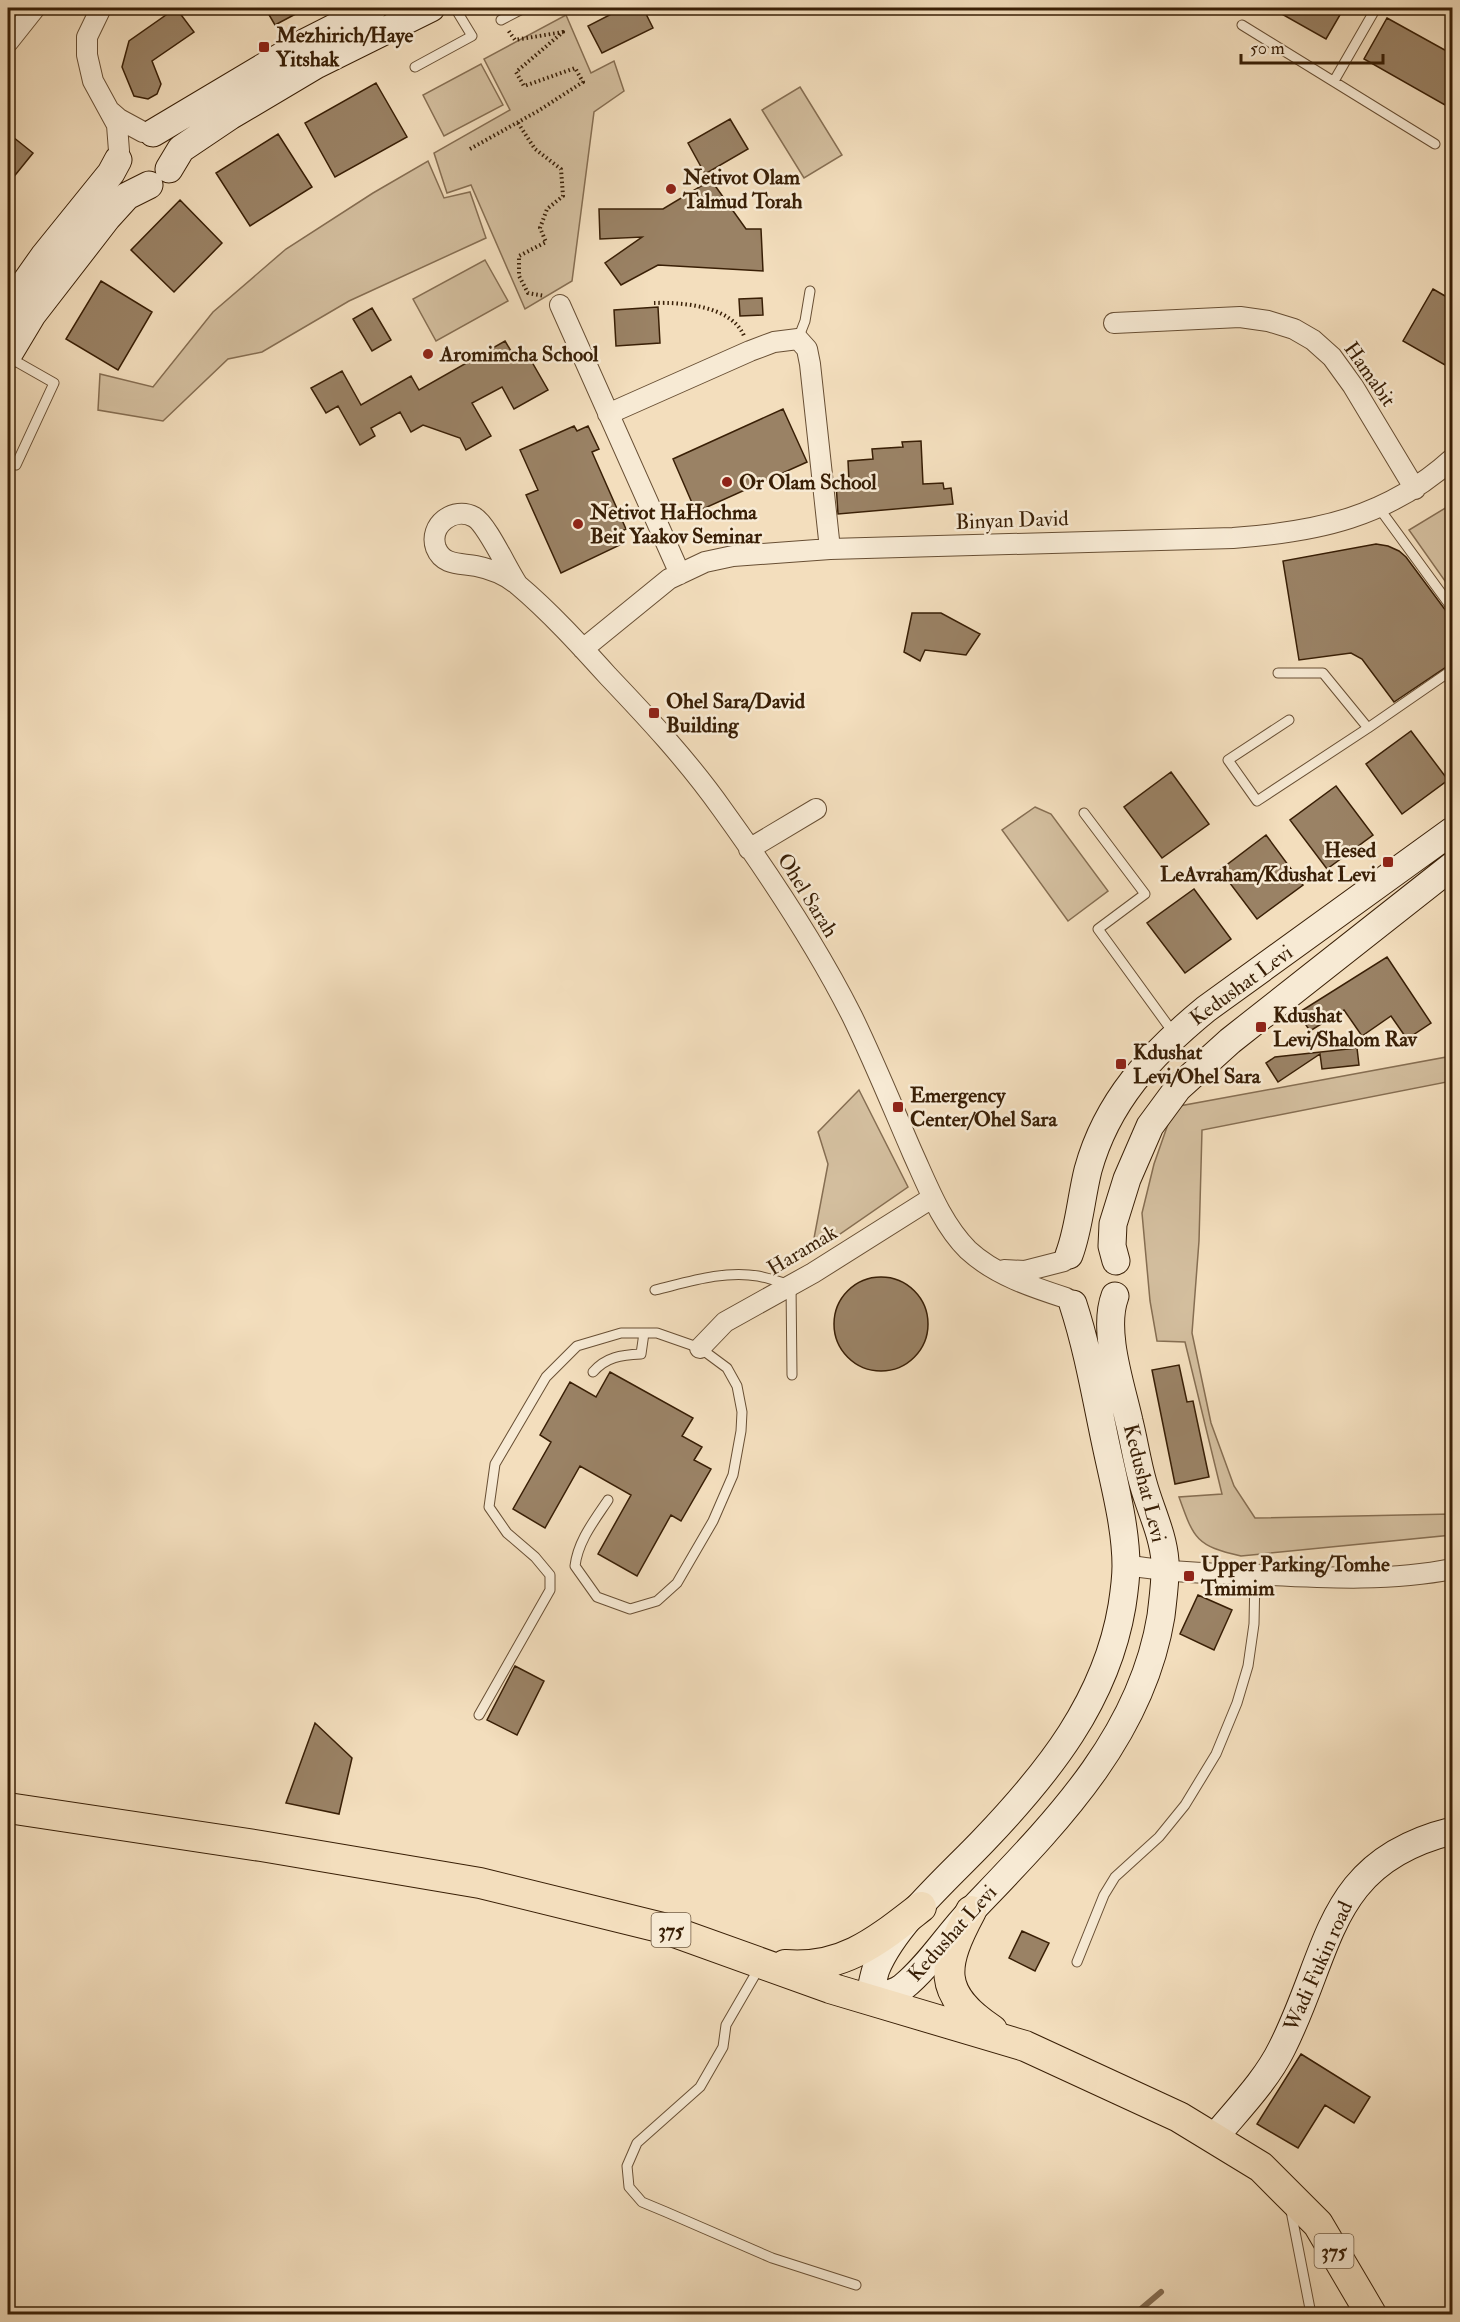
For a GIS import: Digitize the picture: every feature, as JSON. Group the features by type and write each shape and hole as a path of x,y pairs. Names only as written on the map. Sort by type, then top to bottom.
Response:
{"main road":[{"name":"375","path":"8,1808 261,1846 480,1883 663,1928 869,2000 1025,2046 1179,2117 1261,2167 1318,2223 1371,2314"},
{"path":"762,1963 807,1967 840,1960 883,1937 921,1907"},
{"path":"971,1911 954,1943 948,1966 950,1977 963,2007 976,2019 1010,2041"}],"street":[{"path":"8,42 35,8"},
{"path":"101,8 87,37 87,55 93,81 117,125 118,155 124,176 139,185 159,177 170,151 166,143 119,119 110,110"},
{"path":"8,306 51,247 111,173 118,155 130,136 148,133 304,43 373,8"},
{"path":"8,356 32,315 107,218 127,196 159,177 181,149 230,116 316,65 431,8"},
{"path":"560,305 680,574"},
{"name":"Hamabit","path":"1113,323 1240,316 1294,329 1313,340 1332,357 1353,386 1415,489"},
{"path":"608,414 750,351 774,342 798,339 807,349 810,364 830,549"},
{"name":"Binyan David","path":"583,648 669,579 705,562 733,556 830,549 1274,535 1361,516 1415,489 1452,459"},
{"name":"Ohel Sarah","path":"518,585 583,648 658,729 720,806 749,849 810,942 852,1016 932,1198 953,1232 967,1248 996,1269 1030,1286 1069,1301"},
{"path":"749,849 816,809"},
{"name":"Kedushat Levi","path":"1066,1258 1075,1239 1078,1211 1089,1168 1115,1107 1135,1076 1175,1035 1206,1009 1452,831"},
{"name":"Kedushat Levi","path":"1116,1262 1112,1246 1113,1224 1127,1179 1150,1126 1178,1088 1230,1041 1452,866"},
{"name":"Haramak","path":"700,1348 725,1322 791,1286 932,1198"},
{"path":"996,1269 1025,1271 1066,1258 1082,1247 1098,1248 1112,1255 1121,1275 1121,1282 1115,1296 1103,1306 1088,1309 1069,1301 1059,1284 1060,1268 1066,1258"},
{"name":"Kedushat Levi","path":"869,2000 902,1989 971,1911 1056,1822 1110,1748 1145,1676 1156,1642 1164,1596 1165,1561 1158,1527 1143,1482 1112,1342 1112,1305 1115,1296"},
{"name":"Kedushat Levi","path":"869,2000 876,1969 894,1937 1026,1796 1076,1728 1108,1661 1117,1633 1126,1565 1115,1488 1088,1356 1069,1301"},
{"path":"1126,1565 1165,1571 1256,1575 1377,1576 1449,1571"},
{"name":"Wadi Fukin road","path":"1214,2138 1281,2051 1297,2018 1337,1915 1351,1893 1366,1874 1387,1857 1427,1838 1452,1831"}],"lane":[{"path":"416,67 472,36 455,8"},
{"path":"501,20 524,8"},
{"path":"1334,81 1376,8"},
{"path":"1242,25 1435,144"},
{"path":"798,339 805,321 810,291"},
{"path":"8,356 54,383 16,465"},
{"path":"1379,508 1452,608"},
{"path":"1289,720 1228,760 1257,801 1452,670"},
{"path":"1278,673 1323,673 1368,728"},
{"path":"1084,813 1145,894 1098,929 1175,1035"},
{"path":"655,1290 727,1275 757,1276 791,1286 792,1375"},
{"path":"593,1372 602,1362 621,1355 640,1354 644,1333"},
{"path":"479,1714 550,1590 550,1575 535,1557 507,1533 489,1507 495,1464 546,1377 577,1346 621,1334 657,1333 700,1348 728,1368 737,1386 742,1412 741,1431 732,1475 713,1521 677,1583 657,1601 630,1609 597,1597 575,1566 577,1552 583,1539 608,1500"},
{"path":"1077,1962 1104,1894 1115,1877 1159,1837 1185,1805 1216,1754 1237,1703 1248,1666 1254,1624 1256,1575"},
{"path":"762,1963 726,2025 723,2047 700,2086 637,2143 627,2166 629,2187 642,2202 676,2217 772,2258 856,2285"},
{"path":"1288,2194 1311,2314"}],"path":[{"path":"470,149 518,123 583,82 575,68 524,86 516,72 563,32 515,40 501,20"},
{"path":"518,123 535,149 548,156 561,169 563,196 548,209 540,228 546,242 519,256 519,276 528,293 548,296 560,305"},
{"path":"654,303 673,302 702,306 728,318 741,329 750,351"}],"shaded area":[{"path":"566,15 591,73 614,61 624,91 594,112 572,281 525,309 471,185 447,193 434,153 510,110 484,59"},
{"path":"481,64 503,105 444,136 423,95"},
{"path":"800,87 842,155 804,178 762,110"},
{"path":"428,161 444,198 470,192 486,238 349,301 262,352 228,359 163,421 98,410 100,374 153,387 213,312 286,249"},
{"path":"485,260 508,301 436,341 413,299"},
{"path":"1452,504 1452,591 1409,530"},
{"path":"1035,807 1051,814 1108,891 1068,921 1002,830"},
{"path":"1452,1056 1452,1081 1202,1130 1199,1241 1192,1333 1211,1423 1234,1486 1255,1518 1452,1514 1452,1535 1241,1556 1214,1548 1206,1544 1193,1531 1179,1497 1222,1494 1185,1342 1157,1341 1150,1301 1142,1213 1154,1164 1174,1107"},
{"path":"859,1090 908,1187 811,1254 828,1164 818,1132"}],"building":[{"path":"176,8 194,32 152,61 161,84 157,94 148,99 134,96 122,67 129,41"},
{"path":"265,8 307,8 275,25"},
{"path":"623,8 626,14 643,8 653,28 602,53 588,26"},
{"path":"1271,8 1344,8 1326,39"},
{"path":"1387,18 1452,54 1452,109 1364,59"},
{"path":"376,83 407,137 335,177 305,123"},
{"path":"730,119 748,149 705,174 688,143"},
{"path":"8,133 33,153 8,184"},
{"path":"278,134 312,187 250,226 216,173"},
{"path":"711,180 746,229 761,229 763,271 658,265 621,285 605,263 642,237 600,239 599,209 663,209"},
{"path":"180,200 222,243 174,292 131,250"},
{"path":"101,281 152,312 118,370 66,339"},
{"path":"1433,289 1452,300 1452,369 1403,341"},
{"path":"762,298 763,315 740,316 739,299"},
{"path":"658,307 660,343 616,346 614,310"},
{"path":"372,308 391,340 372,351 353,319"},
{"path":"505,341 514,356 525,350 548,390 514,409 502,387 472,403 491,436 466,450 460,438 423,425 411,432 400,412 371,428 375,436 360,445 338,406 326,413 311,388 342,371 361,405 411,376 419,390"},
{"path":"783,409 807,462 696,512 673,459"},
{"path":"574,426 577,431 588,426 599,449 592,452 626,529 617,533 622,544 561,573 526,495 538,490 520,450"},
{"path":"921,441 923,484 943,483 944,489 951,488 953,504 838,514 836,483 849,481 848,461 873,459 872,449 903,447 902,442"},
{"path":"1376,544 1388,546 1406,557 1452,619 1452,663 1394,702 1362,659 1351,653 1299,660 1283,561"},
{"path":"912,613 941,613 980,634 966,655 925,650 920,661 904,652"},
{"path":"1411,731 1448,780 1402,814 1366,764"},
{"path":"1171,772 1209,824 1162,858 1124,807"},
{"path":"1336,786 1373,835 1327,869 1290,820"},
{"path":"1266,835 1303,885 1257,919 1220,870"},
{"path":"1194,889 1231,939 1185,973 1147,923"},
{"path":"1387,957 1431,1023 1407,1039 1391,1016 1362,1036 1344,1010 1310,1031 1298,1013"},
{"path":"1357,1048 1359,1065 1322,1069 1320,1054 1278,1082 1266,1063 1275,1057"},
{"path":"881,1277 899,1281 914,1291 924,1306 928,1324 924,1342 914,1357 899,1367 881,1371 863,1367 848,1357 838,1342 834,1324 838,1306 848,1291 863,1281"},
{"path":"1179,1365 1187,1402 1193,1401 1209,1477 1175,1484 1152,1370"},
{"path":"610,1372 693,1418 682,1436 702,1447 694,1460 711,1469 681,1521 671,1515 637,1576 598,1554 631,1495 580,1466 545,1528 513,1509 551,1442 540,1435 570,1382 596,1397"},
{"path":"1198,1595 1232,1610 1214,1650 1180,1634"},
{"path":"515,1666 544,1681 517,1735 487,1720"},
{"path":"315,1723 352,1758 339,1814 286,1803"},
{"path":"1022,1931 1049,1943 1035,1971 1009,1958"},
{"path":"1301,2054 1370,2097 1354,2123 1325,2105 1298,2148 1257,2124"}],"waterway":[{"path":"1135,2314 1161,2292"}],"place":[{"name":"Mezhirich/Haye Yitshak","path":"264,47"},
{"name":"Netivot Olam Talmud Torah","path":"671,189"},
{"name":"Aromimcha School","path":"428,354"},
{"name":"Or Olam School","path":"727,482"},
{"name":"Netivot HaHochma Beit Yaakov Seminar","path":"578,524"},
{"name":"Ohel Sara/David Building","path":"654,713"},
{"name":"Hesed LeAvraham/Kdushat Levi","path":"1388,862"},
{"name":"Kdushat Levi/Shalom Rav","path":"1261,1027"},
{"name":"Kdushat Levi/Ohel Sara","path":"1121,1064"},
{"name":"Emergency Center/Ohel Sara","path":"898,1107"},
{"name":"Upper Parking/Tomhe Tmimim","path":"1189,1576"}]}
